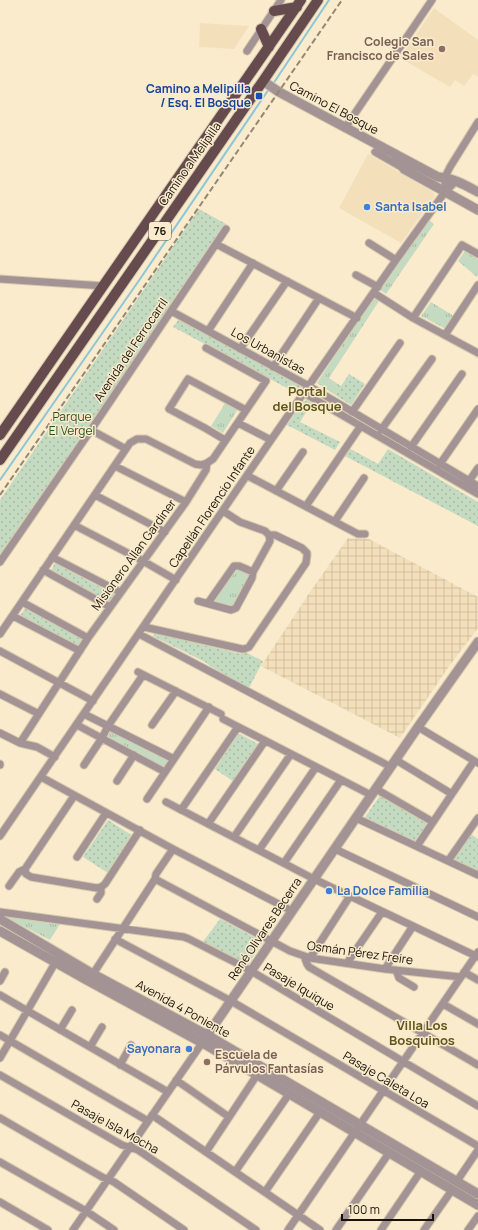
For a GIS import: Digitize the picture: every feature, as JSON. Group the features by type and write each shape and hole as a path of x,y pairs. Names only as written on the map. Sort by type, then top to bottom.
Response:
{"main road":[{"name":"Camino a Melipilla","path":"0,460 269,85 318,0"},
{"path":"274,10 299,3"},
{"name":"Camino a Melipilla","path":"0,435 299,3"},
{"path":"261,29 269,48"}],"street":[{"path":"247,51 281,0"},
{"path":"345,128 432,0"},
{"name":"Camino El Bosque","path":"269,85 345,128 395,154 438,176 456,181 478,192"},
{"path":"445,192 445,177 478,122"},
{"name":"Camino El Bosque","path":"375,152 478,210"},
{"name":"Camino El Bosque","path":"395,154 404,169"},
{"name":"Capellán Florencio Infante","path":"0,836 2,829 41,778 248,476 271,440 396,260 445,192 456,181"},
{"name":"Avenida del Ferrocarril","path":"0,562 226,229"},
{"path":"369,243 396,260"},
{"path":"216,244 357,318"},
{"path":"413,318 462,245 478,254"},
{"path":"208,331 253,263"},
{"path":"356,275 413,318 476,352 478,344"},
{"path":"0,279 104,286"},
{"path":"240,349 287,281"},
{"path":"445,335 478,285"},
{"path":"273,367 320,298"},
{"name":"Los Urbanistas","path":"171,311 309,386 440,464 478,494"},
{"path":"352,412 400,343"},
{"name":"Misionero Allan Gardiner","path":"20,743 88,638 186,502 206,470 207,463 213,458 266,381 206,348"},
{"path":"381,430 432,358"},
{"path":"411,447 462,374"},
{"path":"225,440 169,409 188,379 246,410"},
{"name":"Los Urbanistas","path":"304,394 360,427 467,484 478,486"},
{"path":"440,464 478,409"},
{"path":"238,423 271,440"},
{"path":"306,506 360,427"},
{"path":"91,430 126,449"},
{"path":"0,634 133,440 146,439 195,464 201,465 207,463"},
{"path":"276,491 303,452"},
{"path":"115,466 186,502"},
{"path":"467,484 478,468"},
{"path":"248,476 358,534 364,534"},
{"path":"335,521 364,478"},
{"path":"95,495 164,532"},
{"path":"144,627 247,649 306,563 306,553 302,548 275,535 240,522 223,511"},
{"path":"74,525 176,580"},
{"path":"198,601 231,610 234,609 252,578 253,572 270,541 269,534"},
{"path":"52,557 120,592"},
{"path":"208,603 234,566 238,565 253,572"},
{"path":"43,570 110,607"},
{"path":"22,602 88,638"},
{"path":"12,616 80,651"},
{"path":"139,634 452,794"},
{"name":"René Olivares Becerra","path":"73,1230 393,763 478,642"},
{"path":"0,651 93,701"},
{"path":"84,765 141,673 209,707 238,727 341,780 374,792 433,822"},
{"path":"152,725 176,691"},
{"path":"0,694 39,714"},
{"path":"147,799 209,707"},
{"path":"84,714 174,760"},
{"path":"77,725 165,772"},
{"path":"180,810 238,727"},
{"path":"417,846 452,794 476,762 418,727"},
{"path":"0,733 20,743 37,747 55,757"},
{"path":"208,824 266,741"},
{"path":"234,837 291,754"},
{"path":"117,781 134,755"},
{"path":"259,850 316,767"},
{"path":"41,778 292,911"},
{"path":"284,863 341,780"},
{"path":"9,886 19,872 24,869 74,796"},
{"path":"166,802 314,879 477,955 288,1230"},
{"path":"77,858 106,813"},
{"path":"356,818 478,875"},
{"path":"448,861 478,818"},
{"path":"97,899 101,893 102,887 140,830"},
{"path":"93,974 173,849"},
{"path":"335,849 478,917"},
{"path":"24,869 26,874 31,878 97,888 102,887"},
{"name":"Osmán Pérez Freire","path":"154,879 295,954 385,969 462,975 478,980"},
{"path":"350,896 307,957 307,964 478,1065"},
{"name":"Pasaje Iquique","path":"0,912 3,911 186,938 251,971 478,1106"},
{"path":"347,963 382,912"},
{"name":"Avenida 4 Poniente","path":"0,920 454,1185 478,1205"},
{"path":"385,969 413,926"},
{"name":"Avenida 4 Poniente","path":"0,931 55,963 204,1039 257,1076 320,1112 357,1129 389,1153 421,1171 478,1194"},
{"name":"Pasaje Caleta Loa","path":"115,939 231,1000 478,1146"},
{"path":"0,1058 55,963"},
{"path":"396,970 399,978 414,987"},
{"path":"0,981 5,972"},
{"path":"0,995 168,1092"},
{"path":"443,1004 478,1024"},
{"path":"60,1030 72,1010"},
{"path":"90,1047 102,1027"},
{"path":"0,1035 150,1118 206,1152 320,1230"},
{"path":"120,1064 131,1045"},
{"name":"Pasaje Isla Mocha","path":"0,1075 122,1145 138,1150 256,1230"},
{"path":"206,1152 257,1076"},
{"path":"176,1080 230,1117"},
{"path":"235,1172 289,1094"},
{"path":"265,1192 320,1112"},
{"path":"0,1118 108,1180 116,1183 174,1227 184,1230"},
{"path":"424,1230 478,1150"},
{"path":"336,1230 389,1153"},
{"path":"0,1162 86,1211 114,1230"},
{"path":"381,1230 421,1171"},
{"path":"0,1202 48,1230"},
{"path":"468,1230 478,1216"}],"shaded area":[{"name":"Colegio San Francisco de Sales","path":"434,8 478,40 478,77 473,74 464,86 455,80 450,87 400,58"},
{"path":"200,23 249,26 234,49 199,47"},
{"path":"368,154 433,192 435,196 401,243 339,208"},
{"path":"348,538 369,539 478,597 478,628 450,665 400,738 261,666"}],"green space":[{"name":"Parque El Vergel","path":"199,209 226,224 0,557 0,500"},
{"path":"428,219 434,224 386,294 379,289"},
{"path":"465,251 478,259 477,277 458,261"},
{"path":"373,297 379,301 329,378 341,386 335,395 317,383"},
{"path":"431,302 454,316 446,329 421,316"},
{"path":"179,319 303,387 298,394 173,327"},
{"path":"349,374 365,384 351,405 335,395"},
{"path":"307,400 312,403 300,422 340,442 335,450 287,425 303,402"},
{"path":"226,402 238,409 223,433 211,426"},
{"path":"347,447 378,464 388,449 478,502 478,526 343,455"},
{"path":"55,563 117,596 111,604 51,571"},
{"path":"235,568 250,573 251,576 234,607 232,608 212,601"},
{"path":"25,608 84,640 80,647 20,616"},
{"path":"155,633 241,654 245,652 263,661 249,688 219,672 205,662 153,636"},
{"path":"109,729 169,760 170,762 163,768 106,738"},
{"path":"238,734 260,745 234,782 215,769"},
{"path":"381,794 428,822 416,842 413,843 363,820"},
{"path":"108,820 133,836 108,873 83,857"},
{"path":"471,834 478,839 478,872 453,860"},
{"path":"3,916 60,924 50,940"},
{"path":"220,919 263,942 246,967 202,943"}],"waterway":[{"path":"273,84 329,0"},
{"path":"0,480 140,279 269,89"}],"railway":[{"path":"0,495 342,0"}],"place":[{"name":"Colegio San Francisco de Sales","path":"442,49"},
{"name":"Camino a Melipilla / Esq. El Bosque","path":"259,96"},
{"name":"Santa Isabel","path":"367,207"},
{"name":"La Dolce Familia","path":"329,891"},
{"name":"Sayonara","path":"189,1049"},
{"name":"Escuela de Párvulos Fantasías","path":"207,1062"}],"district":[{"name":"Portal del Bosque","path":"307,398"},
{"name":"Villa Los Bosquinos","path":"422,1032"}]}
